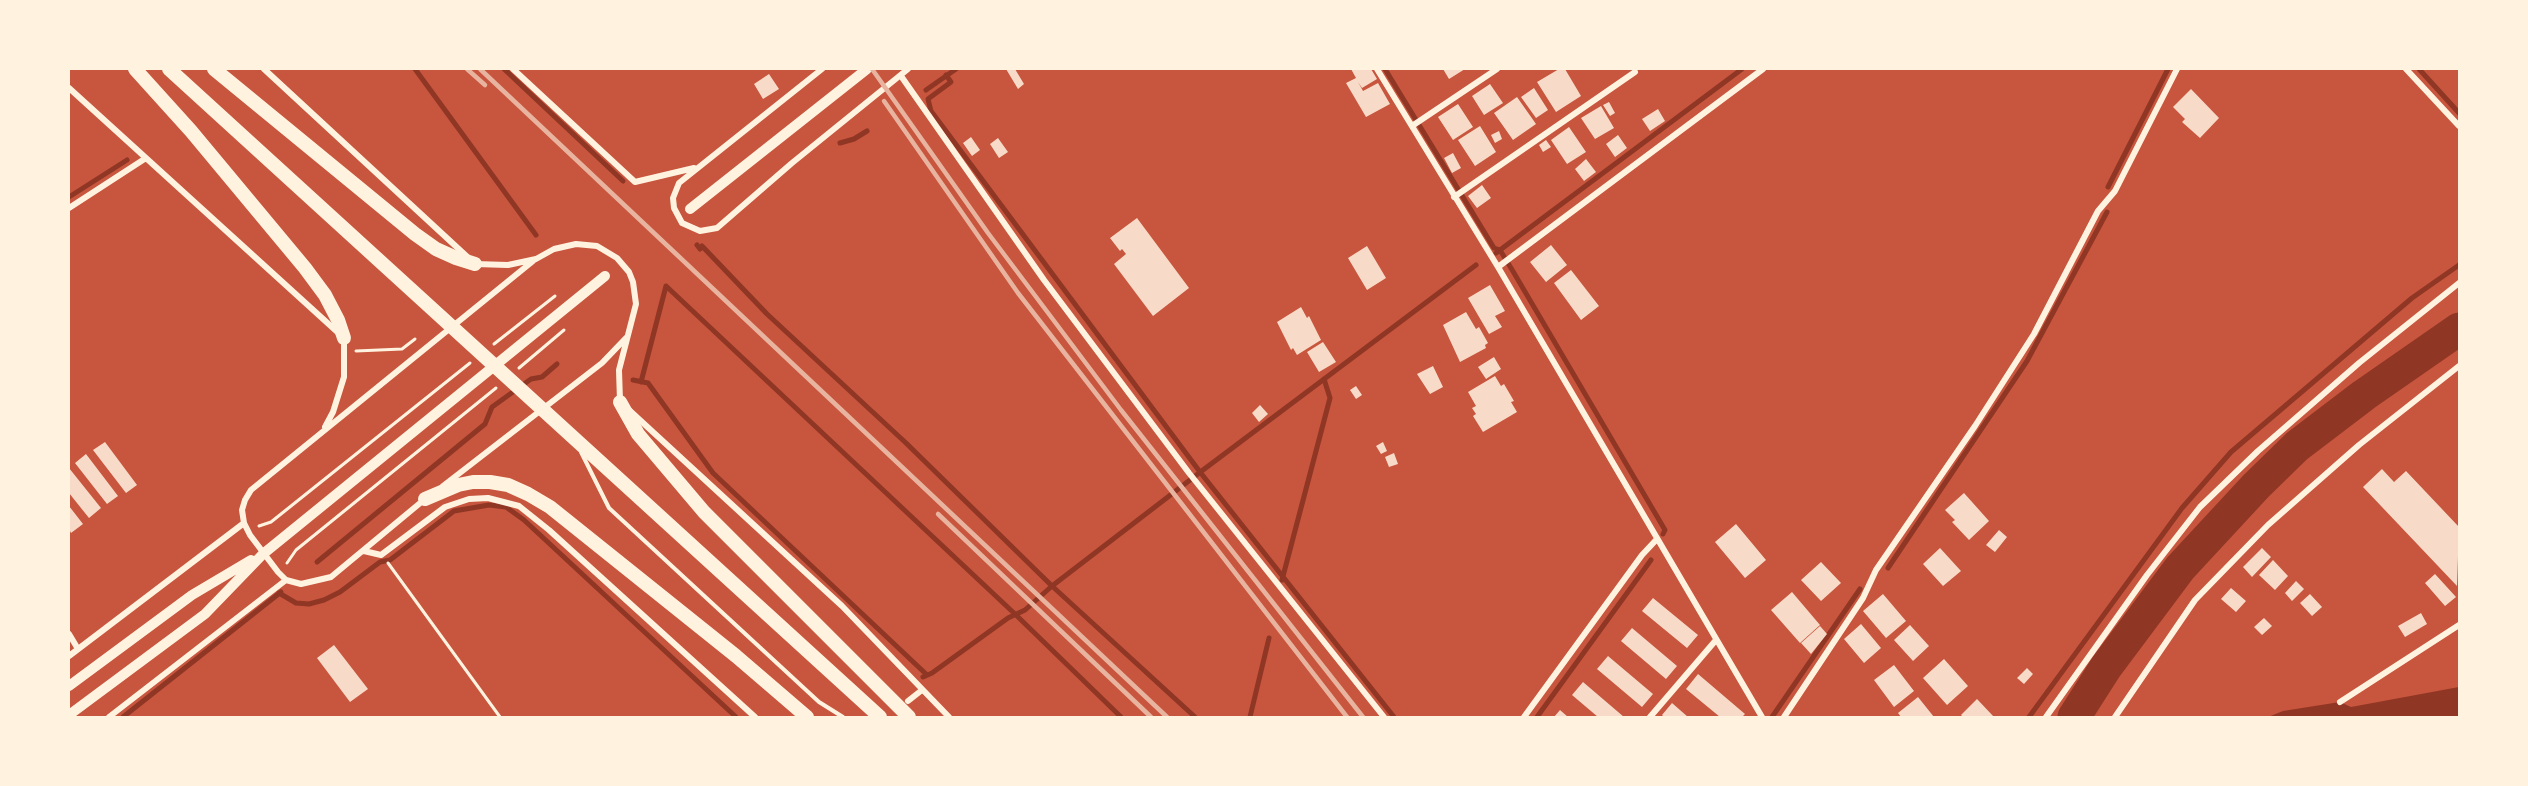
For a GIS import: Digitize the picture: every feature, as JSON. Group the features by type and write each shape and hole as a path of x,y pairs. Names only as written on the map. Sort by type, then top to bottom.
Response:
{"highway":[{"path":"135,69 191,131 326,295 344,338"},
{"path":"169,69 880,717"},
{"path":"214,69 415,234 436,249 475,264"},
{"path":"620,402 644,441 704,512 909,717"},
{"path":"425,500 442,491 473,482 508,485 528,494 557,513 736,656 807,717"}],"street":[{"path":"264,69 475,264 508,265 536,259"},
{"path":"513,69 635,182 695,168"},
{"path":"822,69 695,168 676,189 674,208 677,216 687,227 707,231 717,228 792,163 908,69"},
{"path":"690,209 867,69"},
{"path":"1377,69 1416,123 1459,194 1498,267 1761,717"},
{"path":"1416,123 1497,69"},
{"path":"1498,267 1763,69"},
{"path":"1784,717 1863,598 1876,570 1975,426 2034,334 2098,211 2115,191 2177,69"},
{"path":"2406,69 2459,126"},
{"path":"1459,194 1635,72"},
{"path":"901,76 1044,280 1189,473 1384,717"},
{"path":"69,88 344,338 344,377 336,404 324,430"},
{"path":"69,208 146,158"},
{"path":"627,336 602,363 425,500 331,577 301,584 286,580 263,554 244,523 242,510 251,490 536,259 554,249 576,244 597,246 617,258 629,272 636,293 634,316 619,370 620,402 842,606 950,717"},
{"path":"69,715 205,614 263,554 605,276"},
{"path":"2046,717 2147,575 2200,507 2258,451 2359,363 2459,283"},
{"path":"2115,717 2195,600 2268,525 2359,446 2459,366"},
{"path":"364,551 381,555 445,507 469,499 488,498 519,506 549,530 755,717"},
{"path":"69,656 244,523"},
{"path":"1524,717 1642,555 1657,539"},
{"path":"69,686 192,595 263,554"},
{"path":"109,717 286,580"},
{"path":"2340,702 2459,625"},
{"path":"69,634 78,649"},
{"path":"1650,717 1716,640"},
{"path":"908,701 922,690"}],"lane":[{"path":"576,441 609,508 819,702 843,717"}],"path":[{"path":"492,346 557,294"},
{"path":"517,370 571,324"},
{"path":"260,526 271,522 474,360"},
{"path":"287,563 296,550 499,386"},
{"path":"387,562 500,717"}],"shaded area":[{"path":"2459,687 2459,717 2268,717 2283,711 2340,702 2351,707"}],"building":[{"path":"1006,69 1015,69 1024,84 1018,89"},
{"path":"1351,69 1371,69 1377,79 1362,88 1358,82 1363,91 1378,83 1390,104 1366,117 1346,83 1356,78"},
{"path":"1443,69 1465,69 1449,79"},
{"path":"1559,69 1565,69 1581,96 1556,112 1537,82"},
{"path":"769,74 779,89 763,99 754,84"},
{"path":"1490,84 1503,103 1484,115 1472,96"},
{"path":"1534,88 1548,110 1536,118 1521,97"},
{"path":"2191,89 2219,118 2200,138 2182,122 2185,119 2173,107"},
{"path":"1517,97 1536,124 1513,140 1494,113"},
{"path":"1609,102 1615,113 1610,116 1603,105"},
{"path":"1458,104 1473,127 1453,140 1438,117"},
{"path":"1601,106 1614,128 1595,139 1581,118"},
{"path":"1658,109 1665,121 1650,131 1642,119"},
{"path":"1480,126 1496,152 1475,166 1458,140"},
{"path":"1569,127 1586,152 1567,164 1551,140"},
{"path":"1499,131 1502,139 1495,143 1491,135"},
{"path":"1618,135 1627,148 1615,157 1606,144"},
{"path":"971,137 980,150 972,156 963,143"},
{"path":"998,138 1008,152 999,158 990,144"},
{"path":"1546,140 1551,147 1543,152 1539,145"},
{"path":"1453,153 1461,168 1452,173 1444,158"},
{"path":"1586,159 1596,172 1584,181 1575,169"},
{"path":"1482,185 1491,198 1477,208 1468,196"},
{"path":"1137,218 1189,288 1153,316 1114,264 1126,254 1122,249 1120,251 1110,238"},
{"path":"1551,245 1567,265 1546,282 1530,262"},
{"path":"1367,246 1386,278 1367,290 1348,258"},
{"path":"1571,270 1599,306 1581,320 1554,283"},
{"path":"1490,285 1505,311 1495,316 1502,327 1489,334 1468,298"},
{"path":"1301,307 1307,318 1309,316 1321,340 1297,355 1293,348 1291,350 1277,322"},
{"path":"1466,312 1476,329 1479,327 1488,343 1485,345 1486,348 1460,362 1443,325"},
{"path":"1323,342 1336,362 1319,372 1307,352"},
{"path":"1494,357 1501,369 1486,379 1478,367"},
{"path":"1433,366 1443,387 1430,394 1417,374"},
{"path":"1495,376 1501,386 1504,384 1514,401 1511,402 1517,412 1483,432 1473,416 1476,414 1472,408 1476,406 1468,392"},
{"path":"1356,386 1362,395 1356,399 1350,390"},
{"path":"1260,405 1268,414 1259,422 1252,413"},
{"path":"105,442 137,485 126,493 93,450"},
{"path":"1383,442 1387,451 1381,454 1376,446"},
{"path":"1394,453 1398,464 1389,467 1385,457"},
{"path":"86,454 118,496 107,504 75,463"},
{"path":"69,468 101,508 89,518 69,493"},
{"path":"2382,469 2394,482 2406,471 2459,527 2457,586 2363,487"},
{"path":"1964,493 1989,521 1969,540 1952,522 1955,520 1945,510"},
{"path":"69,506 83,524 71,533 69,529"},
{"path":"1736,524 1766,560 1745,578 1715,542"},
{"path":"1999,530 2007,537 1995,552 1986,545"},
{"path":"1940,548 1961,571 1943,586 1923,564"},
{"path":"2262,548 2271,557 2252,577 2243,567"},
{"path":"2273,560 2288,576 2275,590 2259,575"},
{"path":"1821,562 1841,583 1821,601 1801,580"},
{"path":"2435,574 2456,597 2445,606 2425,583"},
{"path":"2296,581 2304,589 2292,601 2285,593"},
{"path":"2231,588 2246,601 2236,612 2221,599"},
{"path":"1792,592 1820,625 1800,643 1771,610"},
{"path":"1883,594 1906,621 1886,638 1863,611"},
{"path":"2310,594 2322,607 2312,616 2300,603"},
{"path":"1653,598 1698,635 1687,648 1642,611"},
{"path":"2421,613 2427,624 2405,637 2398,626"},
{"path":"2264,618 2272,626 2262,635 2254,627"},
{"path":"1861,624 1881,648 1864,663 1844,639"},
{"path":"1910,625 1929,646 1913,661 1894,640"},
{"path":"1820,626 1827,634 1811,654 1801,643"},
{"path":"1632,628 1677,666 1666,679 1621,641"},
{"path":"334,645 368,689 350,702 317,658"},
{"path":"1608,656 1653,694 1642,707 1597,669"},
{"path":"1944,659 1968,686 1947,705 1923,678"},
{"path":"1894,665 1914,691 1894,707 1874,680"},
{"path":"2027,668 2033,674 2024,684 2017,678"},
{"path":"1698,674 1745,714 1742,717 1720,717 1686,689"},
{"path":"1583,682 1624,717 1598,717 1572,695"},
{"path":"1918,697 1934,717 1901,717 1898,713"},
{"path":"1977,699 1994,717 1963,717 1961,715"},
{"path":"1672,703 1688,717 1664,717 1662,715"},
{"path":"1560,710 1568,717 1554,717"}],"waterway":[{"path":"415,69 536,235"},
{"path":"504,69 623,181"},
{"path":"926,90 956,69"},
{"path":"1385,69 1494,248 1500,250 1514,273 1665,530 1663,534"},
{"path":"1496,253 1742,69"},
{"path":"2108,187 2168,69"},
{"path":"2419,69 2459,113"},
{"path":"946,75 951,82 928,99 931,111 1200,472 1394,717"},
{"path":"840,143 854,139 867,131"},
{"path":"69,197 127,160"},
{"path":"1888,568 2027,361 2107,212"},
{"path":"697,245 700,249 702,246 767,314 906,443 1052,586 1195,717"},
{"path":"923,677 932,673 1008,618 1025,610 1052,586 1203,470 1476,265"},
{"path":"2029,717 2182,508 2231,452 2412,298 2459,265"},
{"path":"641,382 666,286 1016,615 1121,717"},
{"path":"2074,717 2106,667 2180,568 2256,486 2297,446 2364,395 2459,329"},
{"path":"317,562 485,424 492,407 531,379 542,377 557,364"},
{"path":"1282,580 1330,398 1324,379"},
{"path":"633,380 648,383 713,473 926,674"},
{"path":"279,593 296,603 309,604 324,600 340,592 380,562 390,560 454,511 489,505 506,507 524,520 736,717"},
{"path":"1537,717 1651,560"},
{"path":"1772,717 1860,589"},
{"path":"123,717 281,592"},
{"path":"1250,717 1269,638"}],"railway":[{"path":"467,69 485,85"},
{"path":"480,69 1167,717"},
{"path":"872,69 988,233 1121,410 1363,717"},
{"path":"884,101 1018,293 1347,717"},
{"path":"938,514 1151,717"}]}
